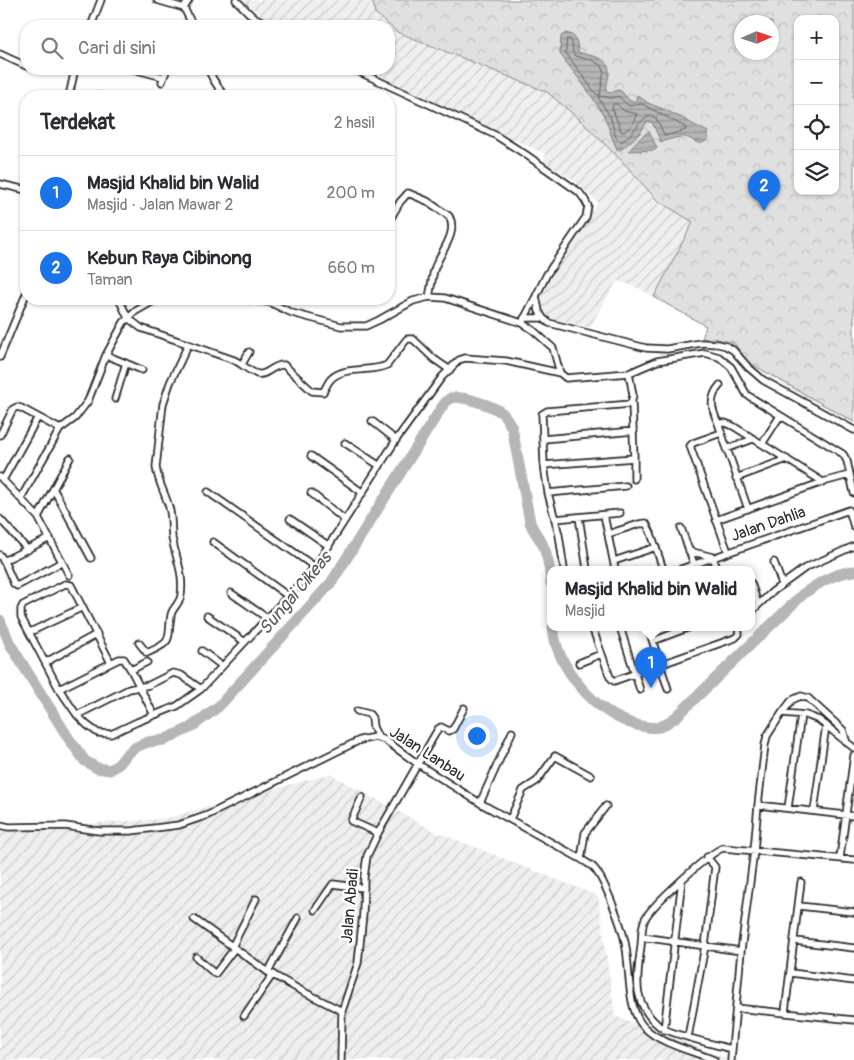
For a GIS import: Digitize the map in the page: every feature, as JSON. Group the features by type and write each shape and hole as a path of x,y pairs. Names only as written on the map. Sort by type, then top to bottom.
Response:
{"street":[{"path":"93,20 101,0"},
{"path":"156,0 184,8"},
{"path":"184,8 189,0"},
{"path":"236,0 252,16 260,20"},
{"path":"184,8 189,20"},
{"path":"0,54 20,63"},
{"path":"70,90 74,75"},
{"path":"151,75 163,79 165,75"},
{"path":"211,75 220,90"},
{"path":"366,75 495,135 573,187 585,200 588,206 586,217 547,274 523,320"},
{"path":"0,184 20,189"},
{"path":"395,212 406,195 410,193 427,201 452,220 448,242 435,268 429,297"},
{"path":"536,296 536,304 543,318 550,323 646,348 667,349 701,343 726,346 733,350 763,380 854,430"},
{"path":"275,305 292,313 341,326 358,326 373,323 413,301 429,297 446,298 523,320 543,318"},
{"path":"0,357 21,305"},
{"path":"122,305 128,318 141,328 242,364 260,375 277,365 284,366 312,391 320,393 324,391 330,380 338,374 387,365 407,339 412,339 434,359 450,370"},
{"path":"21,498 60,429 75,418 88,401 106,355 120,329 128,318 144,305"},
{"path":"523,320 549,343 555,354 560,373"},
{"path":"139,643 146,654 169,640 171,613 180,599 181,570 173,540 169,507 159,482 156,467 163,404 188,345"},
{"path":"242,364 249,352"},
{"path":"111,663 71,585 66,584 23,605 21,608 21,618 59,689 77,715 93,730 104,735 111,734 177,706 201,689 315,567 396,440 433,389 459,360 465,358 506,361 560,373 566,378 629,373 658,361 708,353 719,357 731,367 747,395 843,454 847,461 854,493"},
{"path":"106,355 142,370"},
{"path":"115,400 126,363"},
{"path":"629,373 633,395 634,479"},
{"path":"720,385 712,397 712,408 748,509"},
{"path":"563,566 544,465 542,414 551,411 626,405 632,402"},
{"path":"0,435 14,408 21,408 60,429"},
{"path":"762,444 780,416"},
{"path":"38,417 2,479 38,517 69,575"},
{"path":"372,421 396,440"},
{"path":"718,422 730,425 823,482"},
{"path":"542,439 634,431"},
{"path":"722,433 693,443 690,446 728,552"},
{"path":"726,449 753,440"},
{"path":"345,443 380,466"},
{"path":"311,456 363,493"},
{"path":"38,517 70,458"},
{"path":"544,465 634,458"},
{"path":"736,478 787,459"},
{"path":"716,520 823,482 849,475"},
{"path":"548,493 626,486"},
{"path":"54,490 91,558"},
{"path":"208,492 315,567"},
{"path":"311,493 345,520"},
{"name":"Jalan Dahlia","path":"689,566 851,510 854,527"},
{"path":"555,519 620,513"},
{"path":"604,514 615,566"},
{"path":"578,517 586,566"},
{"path":"0,519 28,550"},
{"path":"290,519 329,546"},
{"path":"608,534 646,523 662,566"},
{"path":"681,528 694,564"},
{"path":"2,561 50,538"},
{"path":"213,542 288,596"},
{"path":"755,607 782,584 805,568 854,546"},
{"path":"614,561 656,547"},
{"path":"689,551 713,557 717,566"},
{"path":"0,555 14,584 17,586 62,562"},
{"path":"774,562 782,584"},
{"path":"231,593 267,618"},
{"path":"755,595 758,604"},
{"path":"30,632 83,607"},
{"path":"208,616 245,642"},
{"path":"593,631 612,680 735,638 739,634 739,631"},
{"path":"621,631 640,690"},
{"path":"650,631 668,690"},
{"path":"653,640 679,631"},
{"path":"46,662 97,634"},
{"path":"202,651 222,666"},
{"path":"579,664 602,654"},
{"path":"59,689 119,659 124,659 154,715"},
{"path":"131,670 147,662"},
{"path":"77,715 129,689 149,685 173,673 181,675 201,689"},
{"path":"731,1060 741,950 767,736 792,700 805,696 843,730 847,743"},
{"name":"Jalan Abadi","path":"341,1060 342,1011 358,962 367,856 378,833 438,729 441,727 449,731 453,729 464,708"},
{"path":"357,711 370,714 378,737"},
{"path":"782,713 812,717 826,725 854,748"},
{"path":"788,808 801,715"},
{"path":"814,811 826,725"},
{"path":"480,803 512,732"},
{"name":"Jalan Lanbau","path":"0,825 8,827 65,826 100,831 146,830 179,825 208,815 360,740 378,737 480,803 594,868 602,879 625,938 632,1001 639,1022 654,1036 714,1060"},
{"path":"840,858 854,754"},
{"path":"510,820 524,790 536,781 555,756 590,776"},
{"path":"362,797 352,821 378,833"},
{"path":"758,805 854,816"},
{"path":"581,859 585,832 606,806"},
{"path":"732,1049 664,1030 646,1013 639,998 637,984 642,928 647,915 707,857 723,848 854,860"},
{"path":"688,1037 705,946 716,867 707,857"},
{"path":"664,1030 682,880"},
{"path":"785,1012 801,882"},
{"path":"316,910 333,884 364,888"},
{"path":"196,957 215,974 233,948 256,899"},
{"path":"799,906 854,912"},
{"path":"244,1016 270,973 298,918"},
{"path":"194,919 270,973 342,1011"},
{"path":"642,937 741,950"},
{"path":"795,941 854,948"},
{"path":"791,973 854,981"},
{"path":"736,1008 854,1020"}],"shaded area":[{"path":"242,0 854,0 854,423 782,384 748,362 734,343 714,338 702,339 706,326 639,288 617,281 590,327 550,319 539,296 551,270 598,203 574,180 544,162 545,154 378,75 395,75 395,20 270,20"},
{"path":"330,774 434,831 598,896 615,1016 731,1060 0,1060 0,829 163,819"}],"green space":[{"path":"373,0 854,0 854,422 748,362 734,343 714,338 702,339 706,326 654,297 693,222 657,200 622,161 579,119 547,92 397,32 395,30 395,20 383,20 375,13"}],"water":[{"path":"566,33 574,37 577,42 578,52 598,58 606,63 609,72 606,92 621,91 630,101 636,101 637,95 648,103 668,111 708,132 707,140 699,143 683,137 661,142 652,122 647,122 640,133 622,149 617,149 606,120 599,108 560,54 561,36"},
{"path":"649,131 657,148 655,150 629,151 638,140"}],"waterway":[{"name":"Sungai Cikeas","path":"0,620 10,644 69,739 85,761 97,768 110,770 136,747 148,742 164,740 190,728 219,706 331,583 441,409 449,399 453,398 475,401 501,412 510,424 530,522 542,543 549,566"},
{"name":"Sungai Cikeas","path":"554,631 561,657 580,686 592,699 619,718 633,724 657,728 676,717 803,594 833,576 854,571"}],"place":[{"name":"Kebun Raya Cibinong","path":"764,211"},
{"name":"Masjid Khalid bin Walid","path":"651,688"}]}
